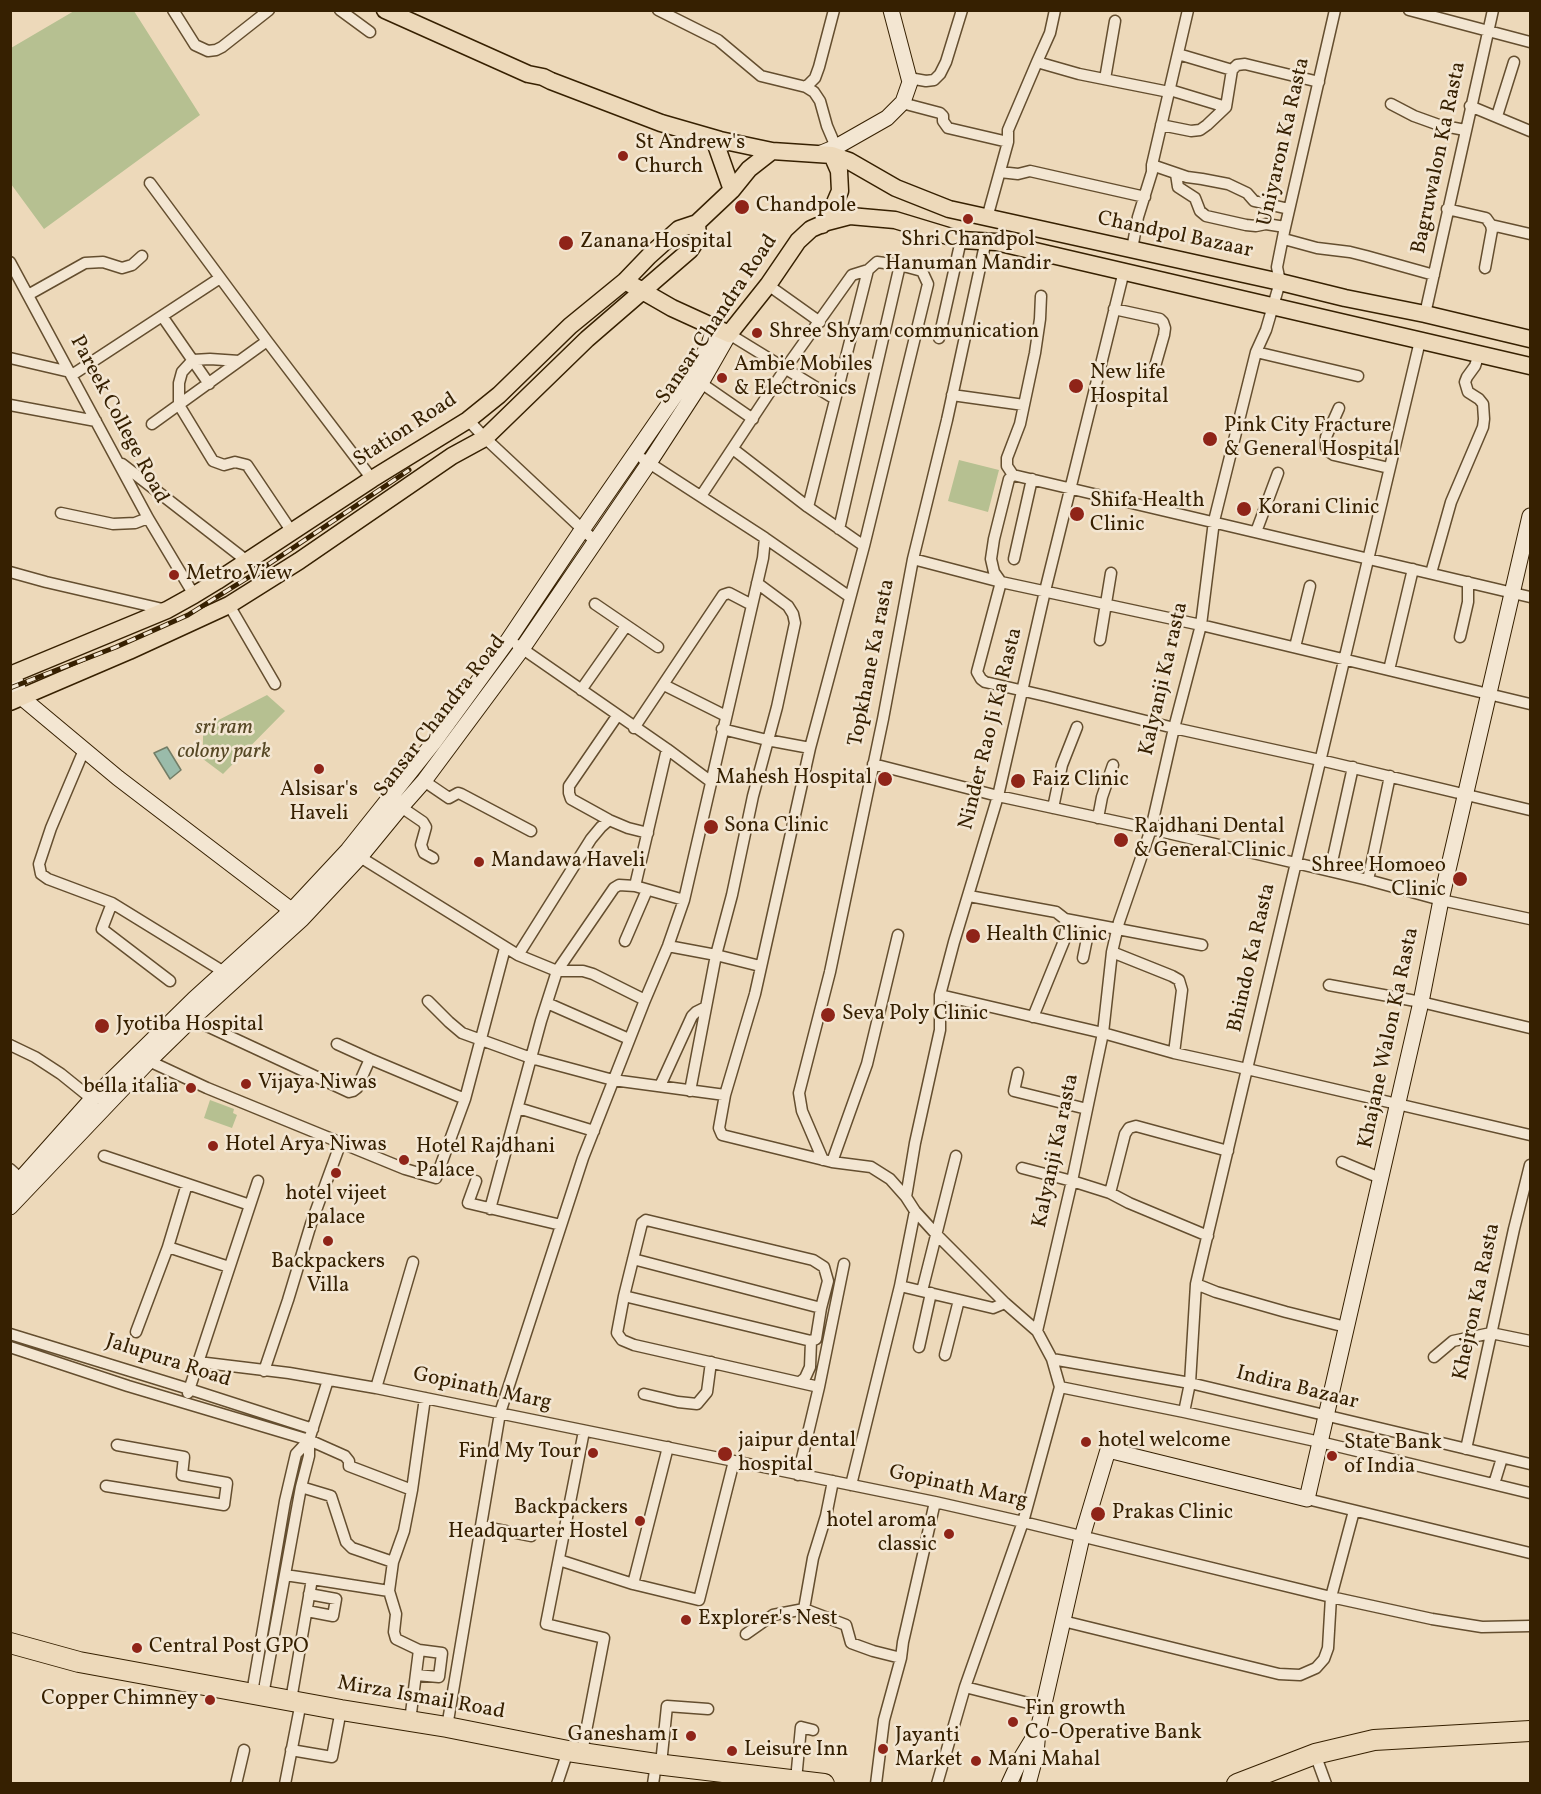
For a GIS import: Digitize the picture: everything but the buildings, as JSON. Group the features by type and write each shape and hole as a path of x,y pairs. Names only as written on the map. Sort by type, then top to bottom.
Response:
{"highway":[{"name":"Mirza Ismail Road","path":"11,1643 79,1662 575,1751 658,1764 824,1784"},
{"path":"1237,1784 1315,1754 1374,1740 1530,1731"}],"main road":[{"path":"385,10 528,75 543,77"},
{"path":"406,10 536,68 543,77"},
{"name":"Chandpol Bazaar","path":"543,77 660,123 714,139 772,150 829,152 896,188 949,209 1530,339"},
{"path":"714,139 732,190"},
{"name":"Station Road","path":"12,674 167,610 194,595 372,479 468,420 570,326 625,281 679,229 697,224 732,190 749,169 772,150"},
{"path":"822,225 831,212 840,191 839,171 829,152"},
{"name":"Chandpol Bazaar","path":"850,216 895,220 970,242 986,240 1530,366"},
{"name":"Sansar Chandra Road","path":"729,334 768,285 798,241 811,230 850,216"},
{"path":"16,699 229,605 299,561 452,456 485,438 587,339 690,250 698,238 697,224"},
{"path":"625,281 672,308 729,334"}],"street":[{"path":"173,10 195,45 208,51 222,47 269,10"},
{"path":"339,10 370,32"},
{"path":"658,10 718,40 761,76 806,87 814,92 820,101 827,126 829,152 887,118 903,103 910,82 891,10"},
{"path":"806,87 815,78 834,10"},
{"path":"909,78 926,81 933,80 940,75 962,10"},
{"path":"987,218 1008,142 1008,130 1050,33 1056,10"},
{"name":"Uniyaron Ka Rasta","path":"1280,282 1277,267 1335,10"},
{"path":"1409,10 1530,42"},
{"name":"Bagruwalon Ka Rasta","path":"1425,314 1493,10"},
{"path":"1132,249 1137,217 1152,172 1185,11"},
{"path":"1105,79 1115,21"},
{"path":"1178,54 1232,70"},
{"path":"1036,62 1105,79 1169,91 1226,107"},
{"path":"1497,116 1514,62"},
{"path":"1161,125 1191,131 1200,130 1226,107 1232,70 1237,65 1245,64 1319,82"},
{"path":"903,103 940,113 948,128 1008,142"},
{"path":"1391,104 1439,125 1465,130"},
{"path":"1470,106 1530,131"},
{"path":"1152,165 1176,174 1228,184 1246,193 1254,201 1289,209"},
{"path":"1000,172 1018,174 1030,171 1145,197"},
{"path":"1176,174 1178,188 1195,198 1200,211 1206,216 1246,225 1266,224 1317,248 1350,252 1434,275"},
{"path":"150,183 372,479"},
{"path":"1447,209 1486,218 1491,225 1485,268"},
{"path":"1491,225 1530,234"},
{"path":"939,338 961,240"},
{"name":"Topkhane Ka rasta","path":"827,1161 802,1111 799,1093 830,972 913,559 986,240"},
{"path":"28,295 85,263 103,262 122,268 132,265 141,256"},
{"name":"Pareek College Road","path":"10,262 148,518 194,595"},
{"path":"701,496 785,369 852,275 868,270 877,262 922,271 928,284 864,546 810,748 755,994 725,1095 719,1128 722,1136 827,1161 871,1167 890,1179 936,1234 1005,1303 1037,1330 1052,1359 1060,1387 1023,1522 965,1687 937,1784"},
{"path":"839,529 900,265"},
{"path":"807,507 868,270"},
{"name":"Ninder Rao Ji Ka Rasta","path":"906,1197 915,1143 940,1030 940,995 998,796 1124,271"},
{"path":"10,358 71,373 220,278"},
{"name":"Kalyanji Ka rasta","path":"1037,1330 1072,1181 1103,1033 1112,952 1151,829 1201,625 1214,521 1256,352 1266,330 1280,282"},
{"path":"768,285 820,322"},
{"path":"1041,296 1039,330 1024,405 1007,458 1007,466 1013,475 1530,597"},
{"path":"1114,309 1160,319 1163,322 1164,335 1154,370"},
{"path":"162,316 208,384"},
{"name":"Sansar Chandra Road","path":"10,1207 149,1061 297,914 434,742 509,639 704,354 714,327"},
{"path":"729,334 835,399"},
{"name":"Sansar Chandra Road","path":"10,1191 15,1174 224,972 297,914 360,858 424,781 522,649 649,463 729,334"},
{"path":"152,424 267,341"},
{"name":"Bhindo Ka Rasta","path":"1184,1412 1190,1383 1196,1284 1420,341"},
{"path":"1256,352 1358,376"},
{"path":"1431,573 1451,502 1483,426 1483,404 1468,392 1465,382 1479,354"},
{"path":"239,361 193,360 182,372 179,383 179,405 213,461 224,465 235,462 247,465 292,532"},
{"path":"700,383 753,419"},
{"path":"952,395 1024,405"},
{"path":"10,405 96,421"},
{"path":"1339,408 1326,437 1328,452 1389,468"},
{"path":"468,420 595,541"},
{"path":"733,449 807,507 864,546"},
{"path":"634,455 765,538 850,597"},
{"path":"118,461 247,561"},
{"path":"1256,532 1278,473"},
{"path":"1013,475 1009,479 991,559 994,572 1001,582 977,672 985,682 1530,810"},
{"path":"1014,559 1032,479"},
{"path":"61,513 113,524 135,523 148,518"},
{"name":"Khajane Walon Ka Rasta","path":"1307,1499 1421,1002 1465,794 1530,516"},
{"path":"447,1727 500,1413 594,1131 684,900 763,558 765,538"},
{"path":"913,559 1001,582 1201,625 1530,704"},
{"path":"1389,670 1413,569"},
{"path":"10,572 167,610"},
{"path":"1100,640 1111,573"},
{"path":"1460,637 1468,602 1468,582"},
{"path":"690,1090 716,955 795,623 794,614 788,606 757,583"},
{"path":"1295,647 1310,586"},
{"path":"634,728 723,594 729,593 752,605"},
{"path":"595,604 658,647"},
{"path":"229,605 275,684"},
{"path":"581,690 626,626"},
{"path":"509,639 634,728 668,749 710,781"},
{"path":"12,674 16,699 297,914"},
{"path":"664,685 726,716"},
{"path":"617,716 569,786 571,799 609,820 648,833"},
{"path":"1053,808 1062,765 1077,728"},
{"path":"722,729 810,748"},
{"path":"635,886 668,749"},
{"path":"84,750 51,828 39,864 40,874 112,903 224,972"},
{"path":"873,764 998,796 1151,829 1368,880 1441,900 1530,919"},
{"path":"1098,818 1102,797 1113,765"},
{"path":"1330,871 1353,767"},
{"path":"1368,880 1390,776"},
{"path":"424,781 449,798 458,793 461,794 531,831"},
{"path":"401,807 423,822 426,831 421,845 424,853 433,858"},
{"path":"518,955 591,839 609,820"},
{"path":"360,858 518,955 557,971 583,971 593,974 645,1000"},
{"path":"490,1209 557,971 619,885 635,886 684,900"},
{"path":"625,941 647,890"},
{"path":"969,896 1056,912 1065,919 1202,945"},
{"path":"112,903 102,929 170,981"},
{"path":"1033,1017 1064,941 1065,919"},
{"path":"1083,958 1090,924"},
{"path":"827,1161 867,1064 898,935"},
{"path":"668,946 760,966"},
{"path":"149,1061 207,1088 405,1169 436,1178 465,1099 505,948"},
{"path":"1112,952 1179,980 1182,990 1174,1053"},
{"path":"1329,985 1421,1002 1530,1028"},
{"path":"940,995 1103,1033 1174,1053 1530,1135"},
{"path":"428,1001 462,1033 531,1058 613,1080 725,1095"},
{"path":"547,1003 629,1039"},
{"path":"660,1086 692,1016 706,1007"},
{"path":"192,1019 349,1092 357,1088 370,1059"},
{"path":"337,1044 465,1099"},
{"path":"10,1045 61,1074 92,1099"},
{"path":"1017,1073 1014,1091 1087,1109"},
{"path":"518,1108 594,1131"},
{"path":"1110,1193 1125,1134 1129,1128 1136,1126 1228,1151"},
{"path":"264,1371 311,1224 341,1142"},
{"path":"104,1156 250,1205"},
{"path":"919,1347 936,1234 956,1156"},
{"path":"1342,1162 1380,1178"},
{"name":"Khejron Ka Rasta","path":"1466,1449 1530,1165"},
{"path":"1022,1168 1110,1193 1208,1236"},
{"path":"185,1402 258,1181"},
{"path":"476,1181 468,1203 561,1226"},
{"path":"136,1332 168,1247 187,1184"},
{"path":"851,1485 900,1286 915,1211"},
{"path":"624,1296 811,1341 816,1339 828,1281 824,1267 813,1260 646,1220 642,1223 624,1296 617,1333 622,1340 634,1345 819,1387"},
{"path":"168,1247 229,1267"},
{"path":"633,1259 821,1308"},
{"path":"376,1388 413,1262"},
{"path":"798,1475 844,1264"},
{"path":"1196,1284 1216,1292 1346,1327"},
{"path":"900,1286 993,1308 1005,1303"},
{"path":"945,1355 959,1300"},
{"path":"1434,1357 1453,1341 1491,1332 1530,1341"},
{"name":"Jalupura Road","path":"10,1334 189,1389 311,1434"},
{"path":"800,1382 805,1378 810,1367 811,1341"},
{"name":"Jalupura Road","path":"10,1347 109,1381 311,1434"},
{"name":"Indira Bazaar","path":"1052,1359 1190,1383 1530,1464"},
{"name":"Gopinath Marg","path":"198,1362 376,1388 935,1502 1432,1619 1472,1625 1530,1626"},
{"path":"644,1394 697,1404 707,1392 711,1362"},
{"path":"258,1694 285,1575 309,1456 311,1434 328,1380"},
{"path":"1060,1387 1320,1442 1530,1493"},
{"path":"416,1675 439,1677 442,1653 419,1650 396,1639 394,1632 396,1614 389,1591 393,1562 404,1531 412,1490 426,1398"},
{"path":"557,1784 575,1751 604,1638 546,1624 584,1431"},
{"path":"311,1434 345,1456 349,1461 349,1466 412,1490"},
{"path":"258,1694 285,1501 296,1454 311,1434"},
{"path":"106,1486 224,1505 227,1484 182,1475 184,1457 117,1445"},
{"path":"633,1584 668,1447"},
{"path":"1028,1784 1082,1537 1108,1450 1530,1553"},
{"path":"1494,1484 1502,1458"},
{"path":"559,1560 633,1584 699,1600 734,1461"},
{"path":"804,1610 813,1558 826,1516 833,1481"},
{"path":"301,1487 331,1496 346,1542 352,1548 393,1562"},
{"path":"876,1784 884,1720 901,1658 935,1502"},
{"path":"1063,1621 1279,1674 1300,1675 1316,1668 1324,1659 1328,1648 1331,1597 1354,1511"},
{"path":"481,1526 531,1536"},
{"path":"285,1575 389,1591"},
{"path":"285,1784 312,1579"},
{"path":"307,1611 333,1616 336,1599 309,1594"},
{"path":"746,1634 773,1615 804,1610 846,1625 851,1643 901,1658"},
{"path":"410,1721 419,1650"},
{"path":"965,1687 1044,1707"},
{"path":"653,1784 667,1706 708,1709"},
{"path":"291,1750 332,1757 341,1710"},
{"path":"796,1780 801,1727 813,1730"},
{"path":"1009,1784 1038,1730"},
{"path":"236,1784 244,1750"},
{"path":"1315,1754 1326,1784"}],"green space":[{"path":"74,11 134,11 200,115 44,229 11,184 11,48"},
{"path":"959,460 999,470 988,512 948,501"},
{"name":"sri ram colony park","path":"267,695 285,711 223,774 203,759 203,728"},
{"path":"210,1100 234,1109 233,1113 237,1115 232,1128 204,1118"}],"shaded area":[{"path":"167,747 181,770 170,779 154,753"}],"railway":[{"path":"10,688 116,647 188,615 257,572 409,470"}],"place":[{"name":"St Andrew's Church","path":"623,156"},
{"name":"Chandpole","path":"742,207"},
{"name":"Shri Chandpol Hanuman Mandir","path":"968,219"},
{"name":"Zanana Hospital","path":"566,243"},
{"name":"Shree Shyam communication","path":"757,333"},
{"name":"Ambie Mobiles & Electronics","path":"722,378"},
{"name":"New life Hospital","path":"1076,386"},
{"name":"Pink City Fracture & General Hospital","path":"1210,439"},
{"name":"Korani Clinic","path":"1244,509"},
{"name":"Shifa Health Clinic","path":"1077,514"},
{"name":"Metro View","path":"174,575"},
{"name":"Alsisar's Haveli","path":"319,769"},
{"name":"Mahesh Hospital","path":"885,779"},
{"name":"Faiz Clinic","path":"1018,781"},
{"name":"Sona Clinic","path":"711,827"},
{"name":"Rajdhani Dental & General Clinic","path":"1121,840"},
{"name":"Mandawa Haveli","path":"479,862"},
{"name":"Shree Homoeo Clinic","path":"1460,879"},
{"name":"Health Clinic","path":"973,936"},
{"name":"Seva Poly Clinic","path":"828,1015"},
{"name":"Jyotiba Hospital","path":"102,1026"},
{"name":"Vijaya Niwas","path":"246,1084"},
{"name":"bella italia","path":"191,1088"},
{"name":"Hotel Arya Niwas","path":"213,1146"},
{"name":"Hotel Rajdhani Palace","path":"404,1160"},
{"name":"hotel vijeet palace","path":"336,1173"},
{"name":"Backpackers Villa","path":"328,1241"},
{"name":"hotel welcome","path":"1086,1442"},
{"name":"Find My Tour","path":"593,1453"},
{"name":"jaipur dental hospital","path":"725,1454"},
{"name":"State Bank of India","path":"1332,1456"},
{"name":"Prakas Clinic","path":"1098,1514"},
{"name":"Backpackers Headquarter Hostel","path":"640,1521"},
{"name":"hotel aroma classic","path":"949,1534"},
{"name":"Explorer's Nest","path":"686,1620"},
{"name":"Central Post GPO","path":"137,1648"},
{"name":"Copper Chimney","path":"210,1700"},
{"name":"Fin growth Co-Operative Bank","path":"1013,1722"},
{"name":"Ganesham 1","path":"691,1736"},
{"name":"Jayanti Market","path":"883,1749"},
{"name":"Leisure Inn","path":"732,1751"},
{"name":"Mani Mahal","path":"976,1761"}]}
